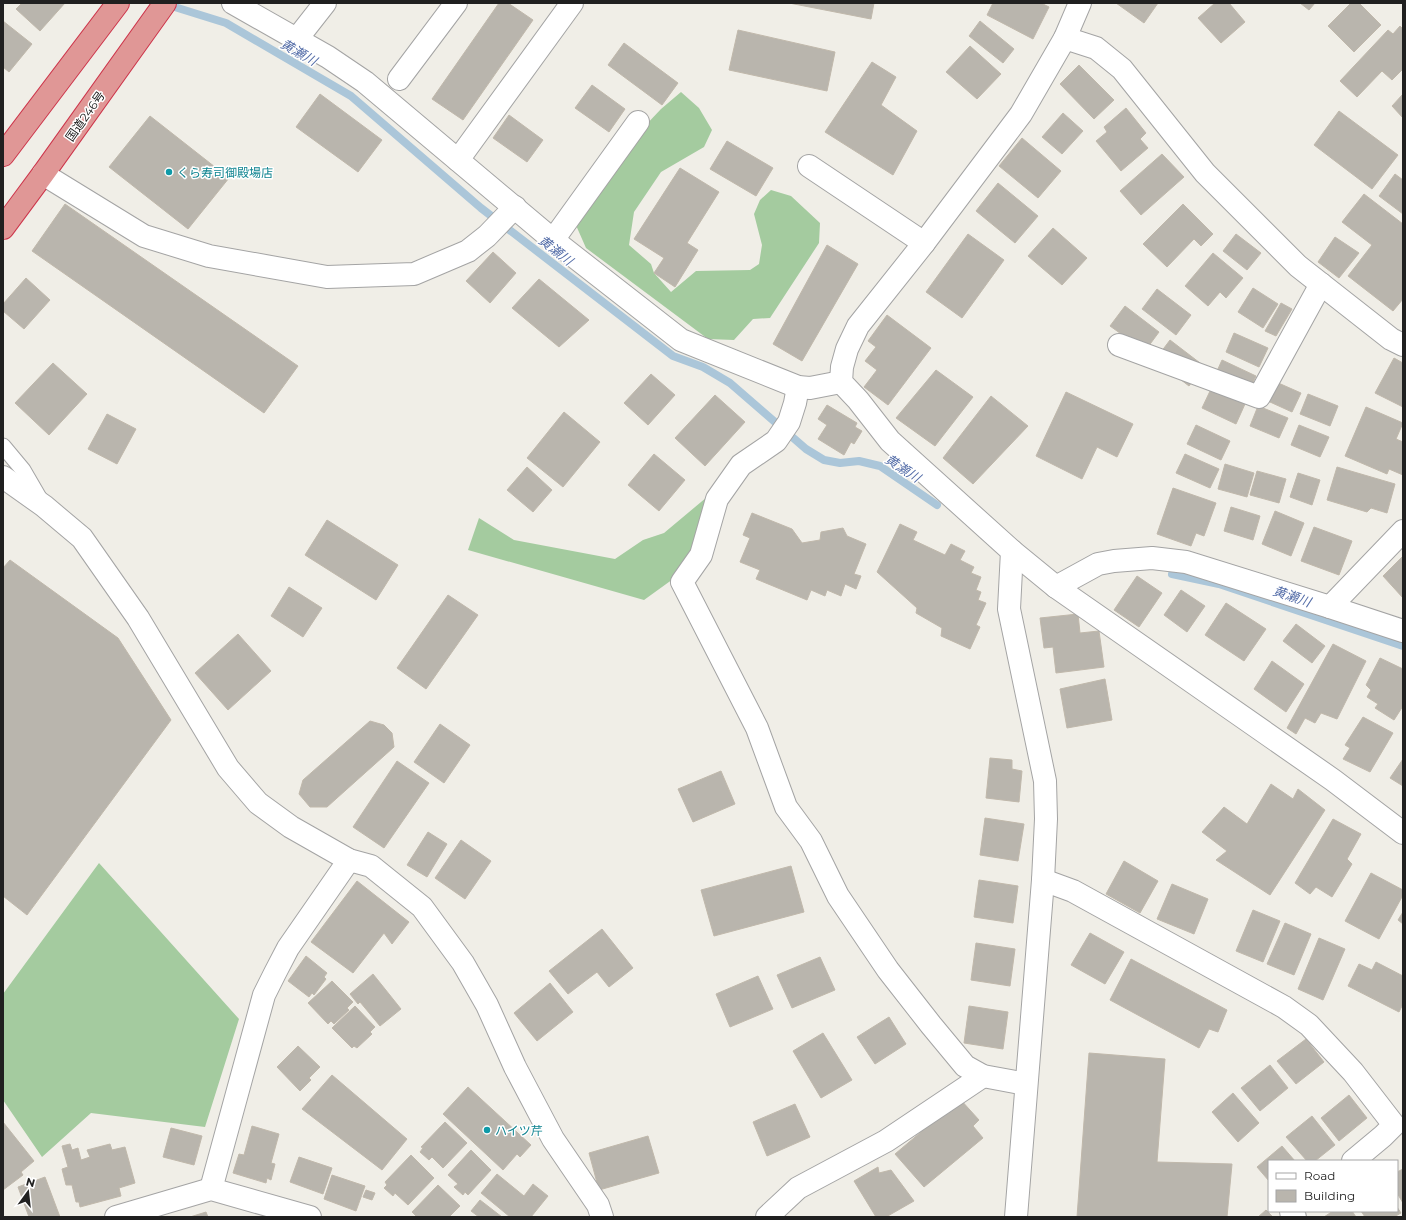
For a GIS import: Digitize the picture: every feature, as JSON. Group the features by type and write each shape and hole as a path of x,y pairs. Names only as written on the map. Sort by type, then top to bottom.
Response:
{"highway":[{"path":"3,155 118,3"},
{"name":"国道246号","path":"3,228 159,12"}],"street":[{"path":"233,3 328,57 366,82 458,160 511,210 553,240 681,340 797,395"},
{"path":"296,40 326,3"},
{"path":"399,79 456,3"},
{"path":"1080,3 1065,38 1021,114 924,244 858,326 847,349 842,367 841,382 858,400 890,441 1012,551 1056,587 1333,780 1403,833"},
{"path":"458,160 577,7"},
{"path":"1065,38 1096,48 1122,69 1205,173 1298,266 1391,339 1403,345"},
{"path":"553,240 638,122"},
{"path":"809,166 924,244"},
{"path":"43,174 144,236 209,256 327,277 414,274 468,251 488,236 511,210"},
{"path":"1119,345 1258,397 1321,284"},
{"path":"841,382 810,388 797,395 789,422 776,441 742,465 717,499 701,555 682,582 757,728 786,807 811,842 838,896 888,970 965,1066 983,1076 1026,1084"},
{"path":"3,477 44,506 82,538 138,618 228,768 258,803 291,827 349,860 371,866 422,907 463,963 487,1005 515,1067 553,1139 598,1205 602,1217"},
{"path":"1330,607 1403,531"},
{"path":"1012,551 1009,609 1045,781 1046,819 1043,880 1016,1217"},
{"path":"1056,587 1098,564 1114,561 1152,558 1186,562 1403,631"},
{"path":"211,1189 264,995 288,948 349,860"},
{"path":"1043,880 1073,891 1284,1007 1309,1025 1353,1072 1394,1125 1354,1160"},
{"path":"767,1217 798,1188 886,1141 983,1076"},
{"path":"116,1217 211,1189 310,1217"}],"lane":[{"path":"3,446 23,470 44,506"}],"green space":[{"path":"681,92 699,108 712,130 704,147 661,172 634,212 629,245 651,264 654,273 671,292 696,271 750,270 759,264 762,245 754,214 760,200 771,190 791,196 820,223 819,243 770,318 753,319 734,340 708,339 586,248 575,223 626,146 661,109"},
{"path":"707,497 697,547 680,574 644,600 468,550 479,518 514,540 615,559 643,540 664,533"},
{"path":"99,863 239,1019 205,1127 91,1113 42,1157 3,1100 3,994"}],"building":[{"path":"22,3 65,3 40,31 16,9"},
{"path":"499,3 508,3 533,20 463,120 432,99"},
{"path":"789,3 874,3 871,19"},
{"path":"993,3 1041,3 1049,7 1033,39 987,15"},
{"path":"1116,3 1158,3 1144,23"},
{"path":"1215,3 1229,3 1245,22 1221,43 1198,18"},
{"path":"1300,3 1315,3 1309,10"},
{"path":"1351,3 1359,3 1381,25 1354,52 1328,26"},
{"path":"3,21 32,44 9,72 3,67"},
{"path":"980,21 1014,49 1003,63 969,36"},
{"path":"1400,26 1403,29 1403,69 1392,80 1382,71 1357,97 1340,81 1388,30 1393,34"},
{"path":"738,30 835,52 827,91 729,70"},
{"path":"624,43 678,83 662,105 608,65"},
{"path":"970,46 1001,74 977,99 946,72"},
{"path":"872,62 896,77 881,105 917,131 893,175 825,132"},
{"path":"1079,65 1114,100 1094,119 1060,84"},
{"path":"592,85 625,109 609,132 575,108"},
{"path":"320,94 382,140 358,172 296,127"},
{"path":"1403,94 1403,118 1392,106"},
{"path":"1126,108 1146,133 1140,139 1148,148 1121,171 1096,141 1107,132 1104,127"},
{"path":"1339,111 1398,155 1372,189 1314,145"},
{"path":"1063,113 1083,131 1062,154 1042,137"},
{"path":"509,115 543,140 527,162 493,138"},
{"name":"くら寿司御殿場店","path":"150,116 229,178 188,229 109,167"},
{"path":"1022,138 1061,171 1038,198 999,166"},
{"path":"727,141 773,168 756,196 710,169"},
{"path":"1162,154 1184,177 1141,215 1120,191"},
{"path":"680,168 719,192 687,243 698,250 675,287 654,273 664,258 634,239"},
{"path":"1395,174 1403,180 1403,214 1379,196"},
{"path":"998,183 1038,216 1015,243 976,211"},
{"path":"1364,194 1403,224 1403,299 1393,311 1348,276 1372,245 1342,222"},
{"path":"65,204 298,366 264,413 32,251"},
{"path":"1183,204 1213,234 1201,246 1194,239 1167,267 1143,244"},
{"path":"1053,228 1087,258 1062,285 1028,256"},
{"path":"968,234 1004,260 962,318 926,292"},
{"path":"1236,234 1261,253 1247,270 1223,251"},
{"path":"1335,237 1359,253 1339,278 1318,262"},
{"path":"827,245 858,264 802,361 773,344"},
{"path":"493,252 516,273 490,303 466,281"},
{"path":"1213,253 1243,278 1226,298 1220,292 1208,306 1185,286"},
{"path":"26,278 50,300 24,329 3,311 3,304"},
{"path":"539,279 589,320 559,347 512,308"},
{"path":"1253,288 1278,304 1263,328 1238,312"},
{"path":"1157,289 1191,315 1176,335 1142,309"},
{"path":"1281,303 1292,309 1276,336 1265,331"},
{"path":"1125,306 1159,332 1145,351 1110,326"},
{"path":"887,315 931,348 888,405 864,387 877,370 865,361 876,347 868,341"},
{"path":"1234,333 1268,348 1259,367 1226,352"},
{"path":"1170,340 1204,366 1189,386 1155,360"},
{"path":"1394,358 1403,363 1403,407 1375,393"},
{"path":"1222,360 1256,376 1247,395 1213,380"},
{"path":"53,363 87,394 49,435 15,403"},
{"path":"936,370 973,397 935,446 896,418"},
{"path":"651,374 675,395 648,425 624,403"},
{"path":"1267,378 1301,393 1292,412 1259,397"},
{"path":"1211,389 1245,404 1236,424 1202,408"},
{"path":"1066,392 1133,424 1117,457 1097,447 1082,479 1036,456"},
{"path":"1308,394 1338,406 1330,426 1300,414"},
{"path":"715,395 745,422 705,466 675,438"},
{"path":"991,396 1028,426 973,484 943,458"},
{"path":"827,405 857,423 855,427 862,431 854,444 851,442 844,455 818,439 827,425 818,419"},
{"path":"1258,406 1288,418 1279,438 1250,426"},
{"path":"1366,407 1403,423 1396,439 1403,442 1403,475 1389,469 1387,474 1345,456"},
{"path":"564,412 600,442 563,487 527,458"},
{"path":"107,414 136,429 117,464 88,449"},
{"path":"1196,425 1230,441 1221,460 1187,444"},
{"path":"1299,425 1329,437 1320,457 1291,445"},
{"path":"654,454 685,480 659,511 628,485"},
{"path":"1185,454 1219,469 1210,488 1176,473"},
{"path":"1225,464 1254,473 1247,497 1218,489"},
{"path":"527,467 552,490 533,512 507,490"},
{"path":"1337,467 1395,484 1387,513 1371,508 1367,512 1327,500"},
{"path":"1257,471 1286,479 1279,503 1250,495"},
{"path":"1298,473 1320,480 1312,505 1290,497"},
{"path":"1173,488 1216,503 1204,536 1196,533 1191,546 1157,534"},
{"path":"1231,507 1260,516 1253,540 1224,531"},
{"path":"1275,511 1304,523 1291,556 1262,544"},
{"path":"752,513 792,529 802,543 820,540 821,532 843,528 847,536 866,544 854,574 861,576 856,589 845,584 841,596 827,590 825,596 811,590 807,600 756,579 760,570 740,562 750,538 743,535"},
{"path":"327,520 398,565 376,600 305,555"},
{"path":"900,524 917,532 913,540 945,555 951,544 965,551 960,560 974,567 971,573 981,577 976,590 981,592 978,600 986,603 976,625 980,627 970,649 941,636 942,628 916,613 917,608 877,572"},
{"path":"1314,527 1352,541 1339,575 1301,561"},
{"path":"1403,556 1403,598 1383,576"},
{"path":"10,560 118,638 171,720 27,915 3,896 3,568"},
{"path":"1137,576 1162,593 1139,627 1114,610"},
{"path":"289,587 322,608 303,637 271,616"},
{"path":"1181,590 1205,606 1187,632 1164,615"},
{"path":"448,595 478,615 426,689 397,668"},
{"path":"1226,603 1266,629 1244,661 1205,635"},
{"path":"1078,614 1080,633 1099,631 1104,667 1056,673 1053,647 1044,648 1040,618"},
{"path":"1296,624 1325,646 1312,663 1283,641"},
{"path":"238,634 271,671 228,710 195,673"},
{"path":"1333,644 1366,661 1337,719 1321,713 1315,723 1305,718 1296,734 1287,728"},
{"path":"1380,658 1403,669 1403,706 1394,720 1375,708 1378,704 1367,697 1371,690 1366,685"},
{"path":"1272,661 1304,684 1286,712 1254,689"},
{"path":"1105,679 1112,720 1067,728 1060,689"},
{"path":"1363,717 1393,733 1370,772 1343,759 1350,748 1345,745"},
{"path":"370,721 384,725 392,733 394,747 327,807 310,807 299,794 303,780"},
{"path":"440,724 470,745 444,783 414,762"},
{"path":"990,758 1012,760 1012,769 1022,771 1019,802 986,798"},
{"path":"1403,759 1403,786 1390,778"},
{"path":"397,761 429,783 384,848 353,827"},
{"path":"721,771 735,804 693,822 678,789"},
{"path":"1271,784 1293,799 1298,789 1325,810 1270,895 1216,860 1227,851 1202,832 1224,807 1247,824"},
{"path":"985,818 1024,824 1018,861 980,855"},
{"path":"1333,819 1361,834 1347,859 1352,864 1332,897 1316,887 1310,894 1295,883"},
{"path":"428,832 447,844 427,877 407,865"},
{"path":"461,840 491,861 465,899 435,878"},
{"path":"1124,861 1158,881 1140,913 1106,894"},
{"path":"791,866 804,912 714,936 701,890"},
{"path":"1371,873 1403,890 1403,895 1379,939 1345,921"},
{"path":"979,880 1018,886 1013,923 974,917"},
{"path":"357,881 409,922 392,944 384,933 353,973 311,942"},
{"path":"1172,884 1208,899 1194,934 1157,919"},
{"path":"1253,910 1280,921 1263,962 1236,951"},
{"path":"1403,912 1403,924 1398,920"},
{"path":"1285,923 1311,934 1294,975 1267,964"},
{"path":"602,929 633,968 609,987 597,972 568,994 549,971"},
{"path":"1090,933 1124,952 1105,984 1071,965"},
{"path":"1319,938 1345,949 1323,1000 1298,989"},
{"path":"976,943 1015,949 1010,986 971,980"},
{"path":"306,956 327,973 324,977 326,979 314,995 312,993 309,997 288,981"},
{"path":"820,957 835,990 792,1008 777,975"},
{"path":"1131,959 1227,1010 1218,1032 1209,1029 1199,1048 1110,1000"},
{"path":"1376,962 1403,976 1403,1004 1399,1012 1348,986 1359,964 1372,970"},
{"path":"373,974 401,1009 380,1026 360,1002 358,1004 350,994"},
{"path":"758,976 773,1009 730,1027 716,994"},
{"path":"332,981 353,1002 347,1008 349,1010 334,1024 331,1021 328,1024 308,1003"},
{"path":"550,983 573,1012 537,1041 514,1013"},
{"path":"355,1006 375,1027 370,1032 372,1034 357,1048 354,1046 352,1048 332,1028"},
{"path":"969,1006 1008,1012 1003,1049 964,1043"},
{"path":"889,1017 906,1044 875,1064 857,1037"},
{"path":"823,1033 852,1080 821,1098 793,1051"},
{"path":"1306,1039 1324,1062 1296,1084 1277,1061"},
{"path":"298,1046 320,1067 309,1078 311,1080 300,1091 277,1067"},
{"path":"1089,1053 1165,1059 1157,1162 1232,1164 1227,1217 1077,1217"},
{"path":"1270,1065 1288,1088 1260,1111 1241,1088"},
{"path":"332,1075 407,1139 382,1170 302,1109"},
{"name":"ハイツ芹","path":"468,1087 531,1145 520,1157 517,1154 503,1170 443,1114"},
{"path":"1233,1093 1259,1123 1238,1142 1212,1112"},
{"path":"1349,1095 1367,1118 1339,1141 1321,1118"},
{"path":"960,1099 979,1120 973,1126 983,1138 924,1187 895,1154"},
{"path":"795,1104 810,1137 767,1156 753,1122"},
{"path":"1312,1116 1335,1145 1316,1160 1306,1160 1286,1137"},
{"path":"3,1122 34,1161 21,1172 23,1175 3,1190"},
{"path":"445,1122 467,1143 443,1168 432,1157 429,1160 420,1152 423,1148 421,1147"},
{"path":"252,1126 279,1134 271,1163 275,1164 271,1180 267,1178 266,1183 233,1173 239,1154 244,1155"},
{"path":"171,1128 202,1136 194,1165 163,1157"},
{"path":"648,1136 659,1173 599,1190 589,1153"},
{"path":"70,1144 72,1150 78,1148 81,1160 90,1157 87,1150 110,1144 112,1150 125,1147 135,1183 119,1188 121,1196 80,1207 79,1202 76,1202 72,1185 66,1185 62,1169 68,1167 62,1146"},
{"path":"1282,1146 1294,1160 1268,1160 1268,1180 1257,1167"},
{"path":"471,1150 491,1170 468,1195 465,1192 463,1195 454,1187 458,1184 448,1175"},
{"path":"411,1155 434,1178 408,1205 395,1193 393,1196 384,1188 387,1185 385,1182"},
{"path":"299,1157 332,1168 323,1194 290,1182"},
{"path":"878,1167 879,1173 891,1170 914,1201 886,1217 876,1217 854,1181"},
{"path":"1403,1169 1403,1203 1398,1195 1398,1172"},
{"path":"497,1174 524,1196 533,1184 548,1196 531,1217 510,1217 481,1193"},
{"path":"332,1175 365,1186 356,1211 324,1199"},
{"path":"45,1177 60,1217 29,1217 18,1187"},
{"path":"438,1185 460,1206 449,1217 417,1217 412,1212"},
{"path":"366,1190 375,1193 372,1200 363,1197"},
{"path":"480,1200 502,1217 479,1217 471,1211"},
{"path":"1398,1208 1401,1213 1394,1217 1365,1217 1362,1212 1398,1212"},
{"path":"1266,1210 1273,1217 1258,1217"},
{"path":"206,1212 208,1217 190,1217"},
{"path":"1332,1212 1353,1212 1356,1217 1324,1217"}],"waterway":[{"name":"黄瀬川","path":"165,4 226,23 351,96 481,208 673,356 703,367 730,383 806,449 824,460 840,463 859,461 880,466 937,505"},
{"name":"黄瀬川","path":"1172,574 1219,584 1403,646"}],"place":[{"name":"くら寿司御殿場店","path":"169,172"},
{"name":"ハイツ芹","path":"487,1130"}]}
